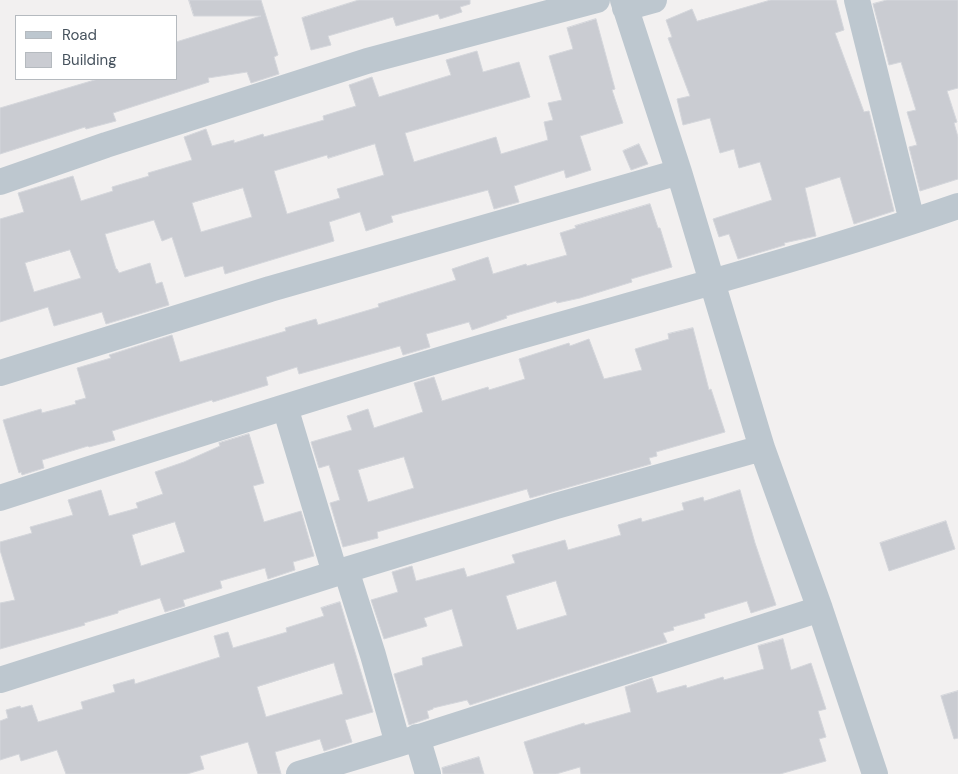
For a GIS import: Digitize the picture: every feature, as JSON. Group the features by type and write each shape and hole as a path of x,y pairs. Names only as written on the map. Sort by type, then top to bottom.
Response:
{"street":[{"path":"0,182 115,142 367,61 597,0"},
{"path":"654,0 624,4 679,172 762,448 820,608 874,774"},
{"path":"857,0 912,222"},
{"path":"0,373 270,289 679,172"},
{"path":"0,498 285,407 499,342 712,282 912,222 958,206"},
{"path":"285,407 341,571 373,655 407,741 428,774"},
{"path":"0,680 341,571 556,506 762,448"},
{"path":"299,774 820,608"}],"building":[{"path":"189,0 261,0 278,55 274,57 279,74 251,83 247,72 208,78 209,82 113,113 116,121 86,129 85,127 0,154 0,108 95,80 178,80 178,41 261,16 194,16"},
{"path":"359,0 470,0 470,4 460,7 462,12 440,19 438,14 396,26 393,17 328,36 331,45 311,50 302,18"},
{"path":"771,0 836,0 844,30 835,33 864,112 869,111 894,211 854,224 840,177 805,188 816,236 784,243 785,245 738,259 729,234 719,237 713,219 772,200 760,162 739,168 734,149 720,153 710,118 683,125 677,99 690,96 668,38 672,37 666,20 692,9 697,21"},
{"path":"887,0 958,0 958,88 947,91 957,122 954,123 958,137 958,179 920,191 909,147 917,145 907,112 916,110 901,62 889,65 873,4"},
{"path":"596,19 615,89 612,90 623,123 580,136 591,170 566,178 564,170 514,186 519,202 494,209 488,190 391,216 393,222 366,231 360,212 329,222 334,241 225,274 223,266 185,277 172,237 162,241 154,220 105,234 119,273 150,263 156,284 162,282 169,305 106,324 102,312 54,326 48,307 0,322 0,219 24,212 18,193 73,176 81,201 113,191 112,187 149,176 148,173 192,160 184,137 206,129 212,146 234,140 234,143 263,134 264,137 324,120 323,116 356,106 349,85 372,77 379,97 451,75 446,60 477,51 483,72 519,62 530,97 405,133 414,162 496,137 501,154 548,140 544,122 553,120 548,103 562,100 549,56 573,49 567,28","holes":["375,144 384,175 337,189 340,198 287,214 274,171 327,155 328,158","243,188 252,217 201,232 192,203","70,250 81,278 34,292 25,263"]},
{"path":"639,144 648,164 631,170 623,151"},
{"path":"650,204 658,228 660,228 672,267 631,279 632,282 580,298 557,303 556,301 506,316 507,318 472,330 469,322 426,334 430,347 403,355 400,346 299,374 297,367 266,377 268,385 112,431 115,440 42,460 44,468 22,475 21,472 19,473 3,420 41,409 42,413 76,404 75,401 86,398 77,368 111,358 109,355 172,335 180,362 286,331 285,328 316,319 318,325 379,307 378,304 456,280 452,269 488,257 493,274 567,255 560,233 576,228 575,226"},
{"path":"693,328 709,390 711,389 725,432 656,452 657,456 649,458 651,464 530,498 527,489 377,532 378,538 343,547 330,503 340,500 329,465 319,468 311,442 352,430 347,416 368,409 374,428 423,412 414,383 434,377 442,401 488,387 489,390 525,379 519,359 569,343 570,346 589,339 604,379 642,370 635,349 669,339 668,334","holes":["404,457 414,488 368,502 358,470"]},
{"path":"249,434 264,483 253,486 264,522 301,511 314,556 293,562 295,570 268,579 265,568 220,581 222,588 183,600 185,606 165,612 160,598 84,623 85,625 0,649 0,603 15,600 0,550 0,542 32,533 30,527 73,515 68,500 101,490 109,516 138,508 136,503 163,494 155,472 220,446 219,443","holes":["175,522 185,552 141,566 132,535"]},
{"path":"740,490 755,543 776,605 751,613 747,601 704,614 705,618 673,627 674,630 663,633 667,642 470,705 467,700 433,708 427,711 429,718 409,725 394,674 423,665 422,658 463,646 452,609 424,618 427,626 384,639 371,600 398,592 392,572 412,566 416,581 464,568 467,577 515,563 512,555 565,540 568,550 621,535 618,525 641,518 642,522 684,510 682,503 703,497 704,501","holes":["556,581 567,615 517,630 506,596"]},
{"path":"946,521 955,549 889,571 880,543"},
{"path":"340,602 373,712 345,720 352,742 324,751 320,739 275,752 281,774 258,774 248,742 200,756 204,769 187,774 66,774 57,750 21,761 19,754 0,760 0,721 8,718 6,710 32,705 38,722 83,709 81,702 115,692 113,685 134,679 135,684 220,657 214,636 228,632 233,648 287,632 286,628 324,616 321,608","holes":["334,663 343,694 266,717 257,687"]},
{"path":"783,639 791,670 811,663 826,709 818,711 826,737 819,739 826,761 780,774 581,774 580,767 556,774 534,774 524,742 584,723 585,725 631,712 625,687 652,678 657,693 686,685 687,688 723,677 724,680 764,669 758,646"},
{"path":"958,691 958,738 954,739 941,696"},
{"path":"479,757 484,774 443,774 442,768"}]}
